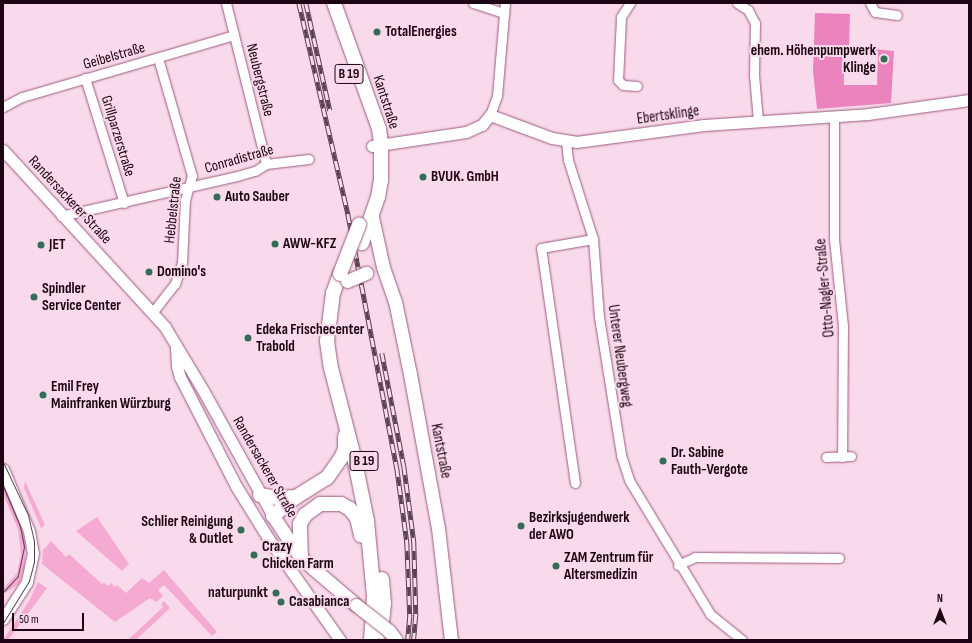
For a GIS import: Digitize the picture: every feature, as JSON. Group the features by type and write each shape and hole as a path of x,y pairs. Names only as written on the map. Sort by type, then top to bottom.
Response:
{"main road":[{"name":"B 19","path":"324,3 376,145 372,181 344,280 337,320 337,343 340,368 363,454 375,516 384,603 380,640"},
{"name":"Kantstraße","path":"334,3 379,129 376,145 382,180 372,217 383,267 392,290 438,528 452,640"},
{"name":"B 19","path":"371,640 374,596 372,559 364,500 331,368 327,341 333,293 344,280 362,243 372,217"},
{"path":"344,280 366,274 382,280 392,290"},
{"path":"274,516 296,497 314,488 334,469 345,449 346,425"},
{"path":"260,495 277,498 296,497"},
{"path":"301,558 299,531 304,515 320,504 341,504 350,509 357,518 363,549 365,600 362,640"},
{"name":"Randersackerer Straße","path":"274,516 301,558 343,595 377,621 396,640"},
{"name":"Kantstraße","path":"444,640 449,620"}],"street":[{"name":"Neubergstraße","path":"226,3 266,164"},
{"path":"473,3 504,14"},
{"path":"376,145 466,132 482,124 490,115 497,96 506,3"},
{"path":"630,3 621,18 618,80 623,85 637,86"},
{"path":"737,3 748,10 755,23 754,75 758,120"},
{"path":"870,3 875,12 896,15"},
{"name":"Geibelstraße","path":"3,107 22,97 234,35"},
{"name":"Hebbelstraße","path":"152,313 175,284 182,263 185,200 192,176 158,58"},
{"name":"Grillparzerstraße","path":"85,78 124,203"},
{"name":"Ebertsklinge","path":"490,115 566,141 758,120 834,117 969,100"},
{"name":"Otto-Nagler-Straße","path":"834,117 834,239 843,326 842,457"},
{"name":"Unterer Neubergweg","path":"566,141 568,160 593,239 599,317 621,455 629,480 678,565 710,614 742,640"},
{"name":"Randersackerer Straße","path":"3,150 61,216 152,313 176,344 260,495 274,516"},
{"name":"Conradistraße","path":"61,216 189,188 255,171 266,164 309,159"},
{"path":"575,483 541,248 593,239"},
{"name":"Randersackerer Straße","path":"176,344 177,366 180,377 236,486 268,538 340,640"},
{"path":"826,457 851,456"},
{"path":"3,469 26,520 33,553 27,582 3,619"},
{"path":"678,565 695,557 839,558"}],"shaded area":[{"path":"815,13 850,14 849,47 894,51 891,103 817,109 813,71","holes":["844,51 878,51 877,85 844,85"]},
{"path":"3,480 21,521 26,547 24,570 19,584 3,594 3,589 17,573 21,554 18,529 3,494"},
{"path":"25,481 45,525 41,528 24,488"},
{"path":"97,517 129,564 122,571 76,531"},
{"path":"51,541 66,557 69,554 102,584 104,583 108,586 111,583 115,587 117,585 126,593 142,578 149,583 164,570 217,632 212,636 164,585 158,590 163,596 156,602 150,598 115,622 42,564 43,550"},
{"path":"38,582 47,588 9,639 11,640 3,640 29,601"},
{"path":"164,601 170,608 136,640 128,640 163,607 161,604"}],"tram line":[{"path":"3,462 28,515 34,540 34,562 29,581 3,623"},
{"path":"3,486 20,526 24,547 18,576 3,592"}],"railway":[{"path":"299,3 348,214 397,468 407,542 410,616 408,640"},
{"path":"306,3 330,110"},
{"path":"382,353 404,466 414,542 416,615 414,640"}],"place":[{"name":"TotalEnergies","path":"377,32"},
{"name":"ehem. Höhenpumpwerk Klinge","path":"884,59"},
{"name":"BVUK. GmbH","path":"423,177"},
{"name":"Auto Sauber","path":"217,197"},
{"name":"AWW-KFZ","path":"275,244"},
{"name":"JET","path":"41,245"},
{"name":"Domino's","path":"149,272"},
{"name":"Spindler Service Center","path":"34,297"},
{"name":"Edeka Frischecenter Trabold","path":"248,338"},
{"name":"Emil Frey Mainfranken Würzburg","path":"43,395"},
{"name":"Dr. Sabine Fauth-Vergote","path":"663,461"},
{"name":"Bezirksjugendwerk der AWO","path":"521,526"},
{"name":"Schlier Reinigung & Outlet","path":"241,530"},
{"name":"Crazy Chicken Farm","path":"254,555"},
{"name":"ZAM Zentrum für Altersmedizin","path":"556,566"},
{"name":"naturpunkt","path":"276,593"},
{"name":"Casabianca","path":"281,602"}]}
